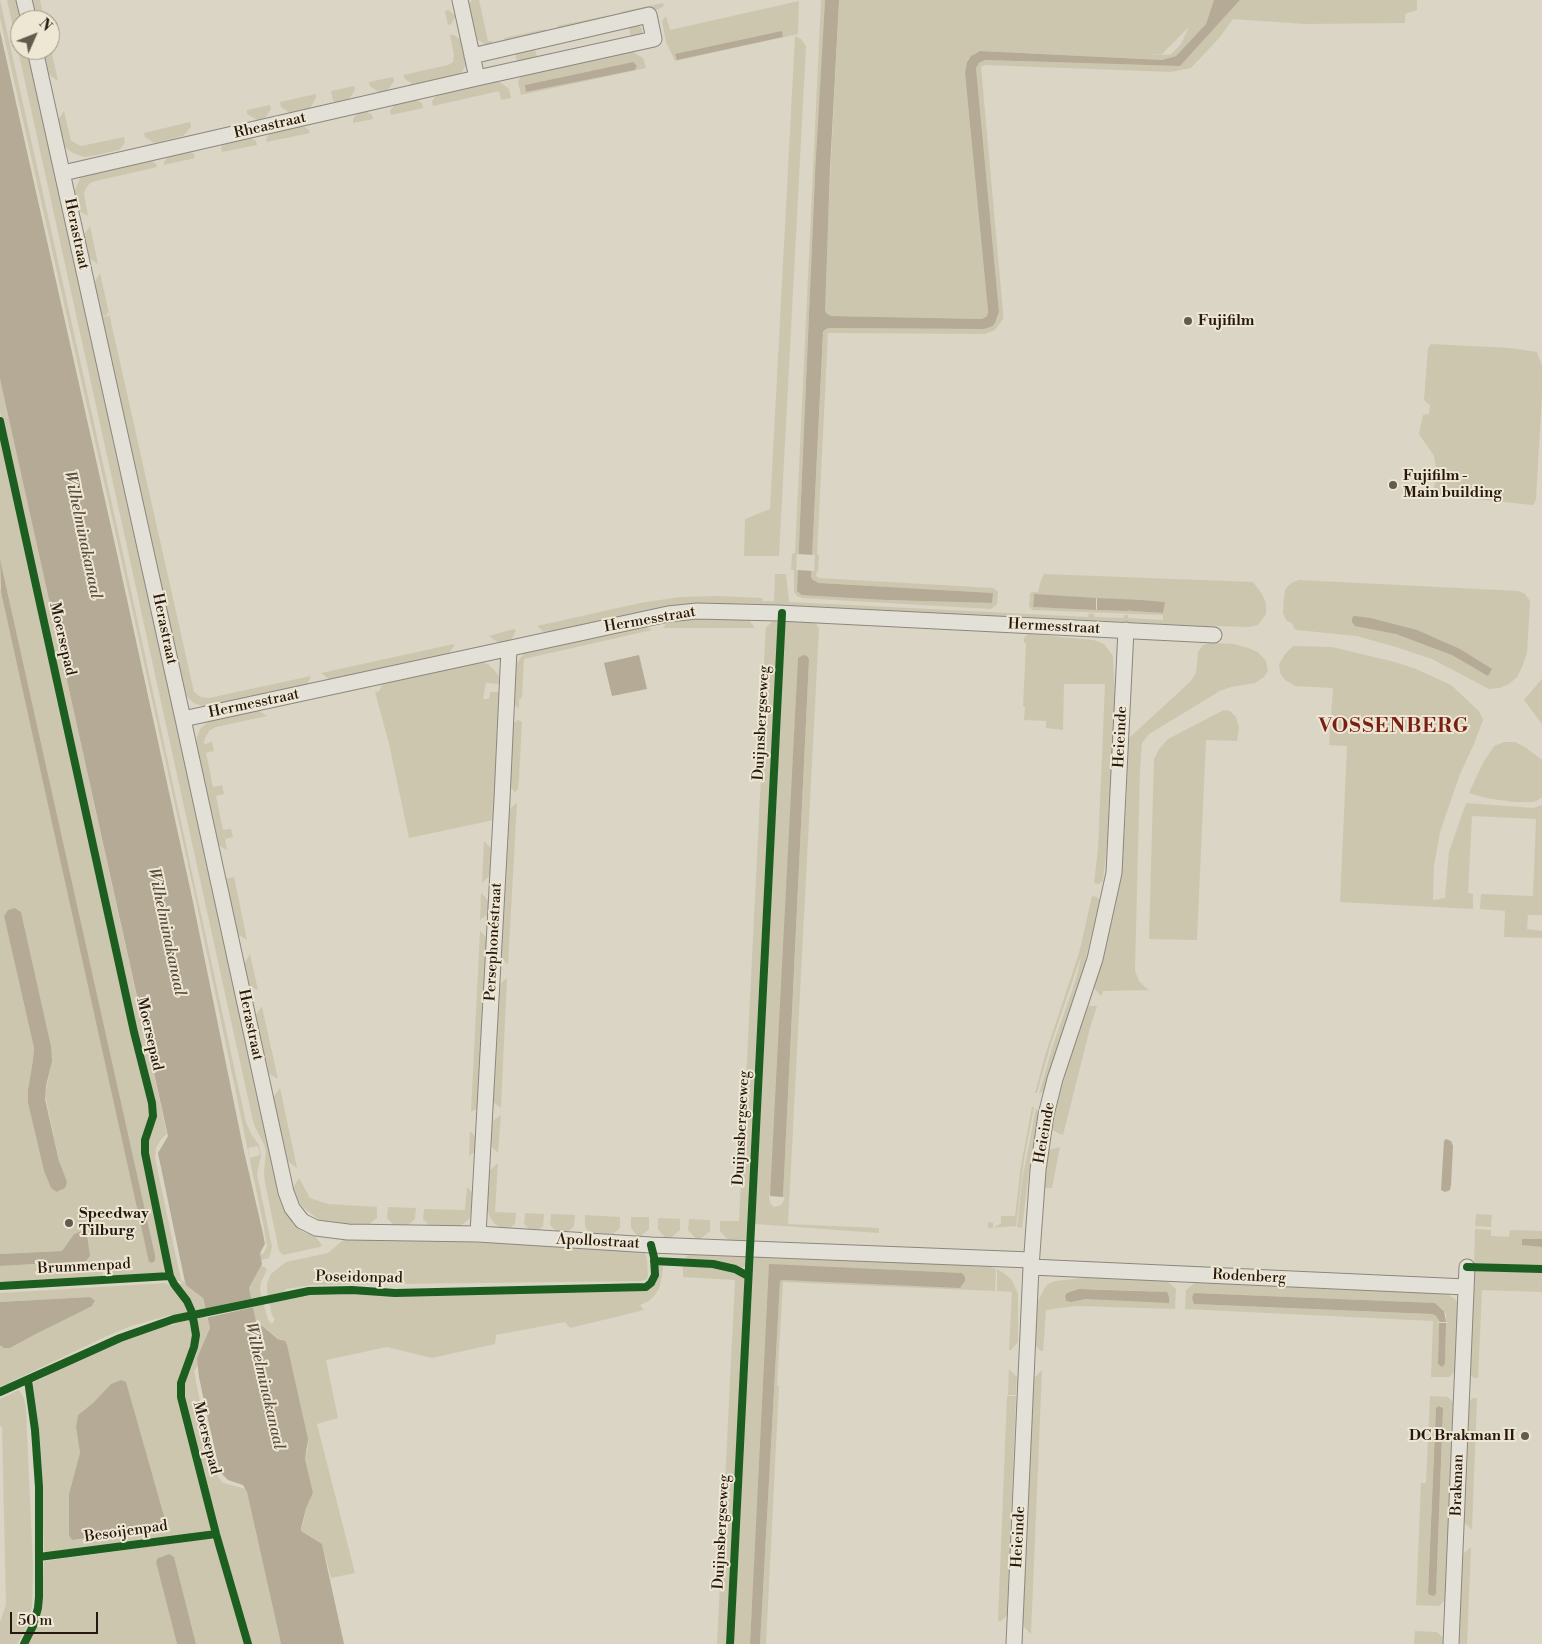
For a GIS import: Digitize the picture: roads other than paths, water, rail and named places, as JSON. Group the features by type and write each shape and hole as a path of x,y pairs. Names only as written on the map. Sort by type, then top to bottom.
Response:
{"street":[{"path":"460,0 477,78"},
{"name":"Rheastraat","path":"63,173 654,39 649,15 472,56"},
{"name":"Herastraat","path":"37,60 286,1192 292,1208"},
{"name":"Hermesstraat","path":"183,719 668,614 696,611 778,613 1098,630 1214,634"},
{"name":"Heieinde","path":"1014,1644 1031,1264 1038,1170 1046,1115 1055,1079 1094,959 1114,873 1126,630"},
{"name":"Persephonéstraat","path":"478,1234 509,649"},
{"name":"Apollostraat","path":"292,1208 302,1220 316,1228 348,1232 478,1234 631,1244 1031,1264"},
{"name":"Rodenberg","path":"1031,1264 1466,1287"},
{"name":"Brakman","path":"1452,1644 1467,1267"}],"water":[{"path":"825,0 839,0 830,169 826,313 831,316 982,319 987,316 988,311 965,73 967,62 971,56 980,51 1162,60 1176,56 1206,24 1214,0 1240,0 1180,66 985,60 979,63 976,68 999,312 996,321 993,326 984,329 830,328 823,332 811,577 819,583 993,593 992,603 802,595 797,591 815,175"},
{"name":"Wilhelminakanaal","path":"0,31 116,549 265,1244 260,1253 262,1264 249,1288 256,1321 278,1339 285,1341 287,1345 308,1439 305,1459 313,1493 306,1508 301,1531 322,1544 344,1644 281,1644 247,1492 243,1485 228,1480 220,1472 205,1406 197,1358 210,1328 203,1298 186,1285 185,1282 158,1153 168,1136 0,379"},
{"path":"782,31 783,37 677,60 675,54"},
{"path":"633,62 637,66 635,70 526,92 525,85"},
{"path":"0,559 155,1255 155,1261 152,1263 149,1262 1,592"},
{"path":"1034,594 1096,598 1096,610 1033,607"},
{"path":"1097,598 1165,602 1163,613 1097,610"},
{"path":"1354,616 1370,618 1417,630 1460,649 1492,669 1488,676 1452,655 1396,634 1355,626 1352,622"},
{"path":"639,655 647,689 612,696 604,663"},
{"path":"804,655 809,659 783,1197 770,1196 798,658"},
{"path":"15,908 21,912 51,1046 52,1061 45,1099 59,1161 67,1182 65,1188 57,1192 51,1188 44,1171 28,1103 34,1048 4,916 8,910"},
{"path":"1446,1139 1451,1141 1453,1146 1451,1185 1450,1190 1445,1192 1441,1190 1444,1141"},
{"path":"82,1231 87,1235 90,1256 86,1261 0,1266 0,1254 62,1251 74,1234"},
{"path":"1522,1239 1542,1239 1542,1247 1522,1245"},
{"path":"769,1264 962,1273 965,1281 960,1288 780,1281 760,1644 750,1644"},
{"path":"1079,1289 1167,1292 1169,1303 1086,1299 1066,1301 1065,1296 1067,1293"},
{"path":"1194,1293 1435,1303 1444,1311 1446,1322 1440,1322 1432,1314 1194,1304 1192,1298"},
{"path":"90,1297 95,1301 92,1306 10,1348 4,1348 0,1345 0,1302"},
{"path":"1439,1323 1446,1323 1445,1364 1442,1367 1438,1364"},
{"path":"121,1380 126,1382 166,1523 162,1528 72,1540 69,1535 69,1494 80,1453 76,1427 78,1415 93,1403 111,1384"},
{"path":"1439,1406 1443,1408 1436,1594 1434,1596 1428,1593 1436,1408"},
{"path":"169,1554 174,1557 196,1644 177,1644 156,1562 158,1558"}],"place":[{"name":"Fujifilm","path":"1188,321"},
{"name":"Fujifilm - Main building","path":"1393,485"},
{"name":"Speedway Tilburg","path":"69,1223"},
{"name":"DC Brakman II","path":"1525,1436"}],"district":[{"name":"VOSSENBERG","path":"1394,727"}]}
